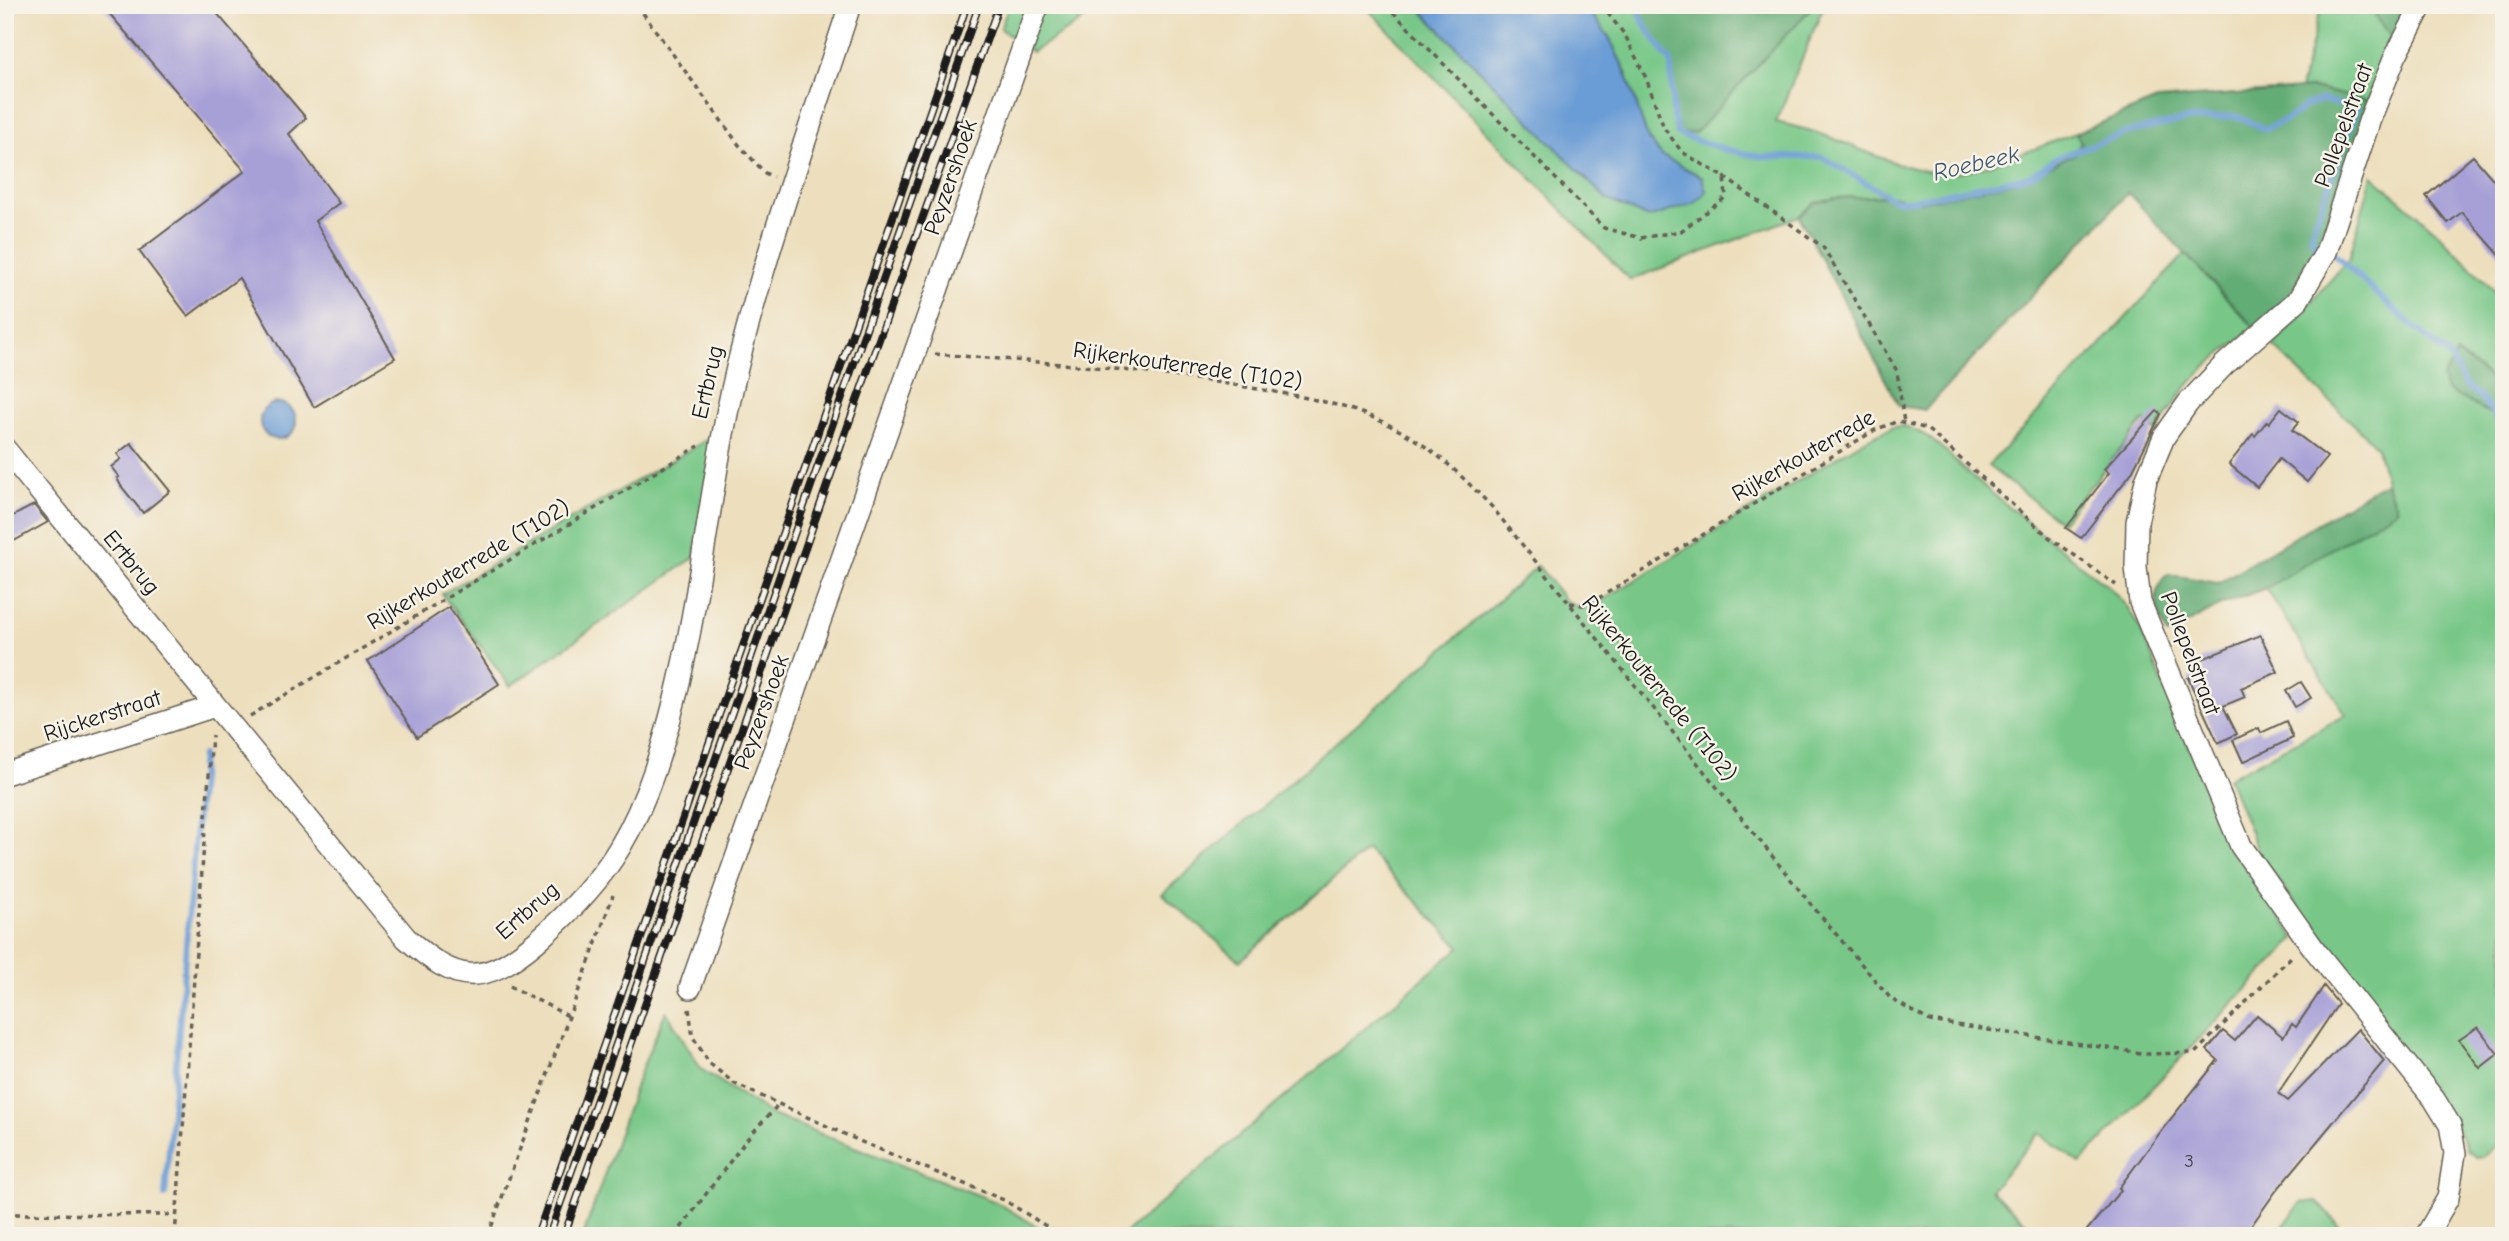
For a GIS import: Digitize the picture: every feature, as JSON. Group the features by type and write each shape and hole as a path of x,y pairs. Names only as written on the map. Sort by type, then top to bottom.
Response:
{"street":[{"name":"Ertbrug","path":"5,449 406,939 444,968 472,976 485,974 510,961 573,907 618,850 645,797 671,718 691,631 722,433 742,345 790,186 850,5"},
{"name":"Peyzershoek","path":"690,988 1038,5"},
{"name":"Pollepelstraat","path":"2422,5 2395,57 2370,119 2326,252 2298,300 2224,366 2188,403 2164,437 2146,480 2137,522 2136,567 2140,602 2241,846 2308,940 2434,1098 2450,1125 2455,1153 2448,1198 2426,1236"},
{"name":"Rijckerstraat","path":"5,774 215,706"}],"path":[{"path":"636,5 739,145 765,173 790,186"},
{"path":"1386,5 1604,228 1641,238 1681,231 1726,197 1724,177"},
{"path":"1601,5 1625,36 1646,78 1664,128 1682,152 1724,177 1823,247 1897,371 1904,423"},
{"name":"Rijkerkouterrede (T102)","path":"916,353 1202,379 1294,395 1348,409 1383,422 1415,439 1447,461 1492,507 1809,902 1891,999 1930,1021 2147,1054 2195,1053 2308,940"},
{"name":"Rijkerkouterrede","path":"1570,603 1582,605 1594,601 1875,430 1898,421 1927,429 2049,537 2140,602"},
{"name":"Rijkerkouterrede (T102)","path":"231,725 722,433"},
{"path":"175,1236 215,706"},
{"path":"488,1236 615,890"},
{"path":"485,974 570,1017"},
{"path":"690,988 689,1019 693,1037 709,1062 736,1084 864,1143 1004,1200 1062,1236"},
{"path":"675,1236 746,1140 778,1105"},
{"path":"5,1214 176,1215"}],"green space":[{"path":"1009,5 1107,5 1032,52 1000,29"},
{"path":"1364,5 1416,5 1606,199 1702,177 1662,156 1648,139 1627,75 1609,37 1584,5 1636,5 1646,27 1671,62 1673,115 1814,5 1824,5 1776,122 1818,133 1899,164 1932,172 1961,172 1994,164 2076,133 2081,143 2075,154 2015,182 1920,202 1893,196 1835,198 1814,203 1799,216 1630,280"},
{"path":"1636,5 1681,5 1684,8 1686,5 1814,5 1695,133 1678,134 1673,115 1670,62 1646,27"},
{"path":"2321,5 2375,5 2376,18 2394,40 2369,101 2313,88 2300,89"},
{"path":"2375,5 2414,5 2394,40 2376,18"},
{"path":"2312,88 2369,101 2314,257 2288,297 2255,328 2128,193 1925,410 1899,406 1799,216 1814,203 1835,198 1893,196 1920,202 2015,182 2075,154 2081,143 2076,133 2157,100"},
{"path":"2372,175 2437,232 2504,301 2504,388 2458,354 2447,390 2495,416 2504,428 2504,1138 2484,1156 2476,1157 2467,1150 2456,1125 2260,856 2228,778 2346,715 2266,588 2397,509 2386,482 2377,447 2273,346 2349,259"},
{"path":"2185,254 2255,328 2199,374 2177,399 2157,432 2144,421 2061,522 1988,466"},
{"path":"2457,354 2504,388 2504,428 2495,416 2446,390 2442,378"},
{"path":"1903,426 1934,441 1976,480 2111,589 2128,608 2141,630 2210,799 2295,939 2080,1163 2039,1133 1991,1190 2041,1236 1122,1236 1460,947 1367,850 1240,961 1162,894 1538,566 1565,600 1579,608 1596,604 1865,440 1893,427"},
{"path":"715,435 695,557 510,686 442,594"},
{"path":"2386,482 2397,510 2266,588 2223,604 2167,635 2158,611 2156,595 2168,574 2218,583"},
{"path":"666,1011 701,1069 772,1115 996,1202 1053,1236 583,1236 640,1073"},
{"path":"2317,1201 2348,1236 2276,1236 2301,1203"}],"water":[{"path":"1416,5 1584,5 1609,37 1627,75 1648,139 1662,156 1702,177 1706,192 1695,203 1648,218 1606,199"},
{"path":"278,403 291,408 296,421 291,434 278,439 265,434 260,421 265,408"}],"building":[{"path":"102,5 210,5 306,118 289,134 339,203 315,221 395,358 314,407 239,278 188,316 139,251 245,171"},
{"path":"2473,156 2504,192 2504,260 2462,212 2448,223 2426,196"},
{"path":"2281,408 2299,422 2292,430 2327,457 2307,482 2279,459 2257,487 2229,464 2253,434 2255,436 2267,421 2269,423"},
{"path":"2157,411 2161,414 2132,472 2081,538 2066,528 2109,473 2104,469"},
{"path":"131,443 170,491 143,513 121,486 117,478 119,477 111,467 121,459 117,454"},
{"path":"34,505 48,522 5,546 5,520"},
{"path":"449,607 499,684 417,737 368,661"},
{"path":"2260,635 2278,672 2241,688 2245,697 2223,706 2237,734 2218,743 2188,678 2204,671 2200,660"},
{"path":"2301,682 2311,698 2295,707 2286,691"},
{"path":"2286,721 2293,738 2243,762 2233,740 2259,728 2261,733"},
{"path":"2324,986 2338,1004 2278,1093 2288,1101 2358,1029 2384,1061 2276,1191 2244,1236 2082,1236 2121,1190 2119,1188 2165,1126 2218,1060 2207,1050 2223,1031 2235,1041 2257,1015 2283,1037 2292,1024 2296,1027"},
{"path":"2478,1027 2498,1054 2480,1068 2459,1040"}],"waterway":[{"name":"Roebeek","path":"1636,5 1646,27 1671,62 1673,115 1678,134 1723,149 1762,157 1822,157 1895,200 1914,200 2032,175 2058,157 2129,132 2185,120 2235,116 2265,129 2288,119 2307,105 2322,100 2357,109 2310,236 2316,245"},
{"name":"Roebeek","path":"2333,253 2450,357 2466,386 2481,398 2500,423 2504,422"},
{"path":"165,1195 202,755"}],"railway":[{"path":"537,1236 967,5"},
{"path":"549,1236 979,5"},
{"path":"564,1236 850,420 999,5"}]}
